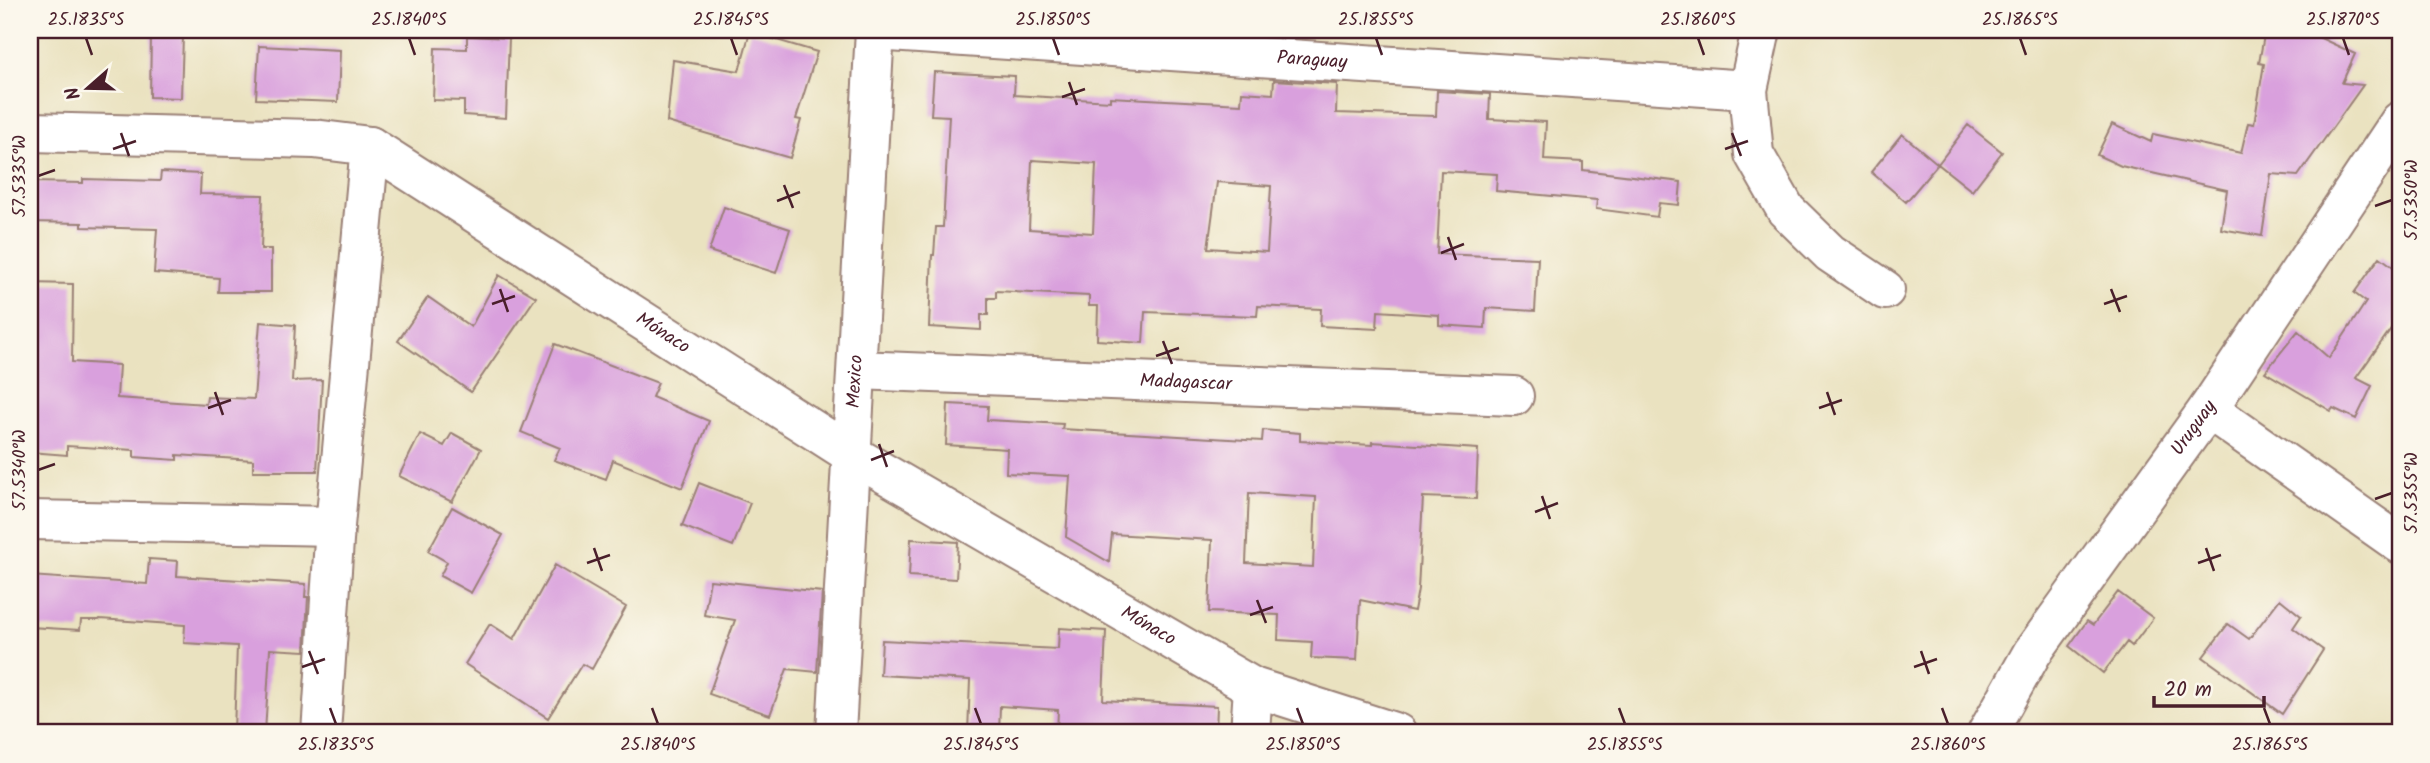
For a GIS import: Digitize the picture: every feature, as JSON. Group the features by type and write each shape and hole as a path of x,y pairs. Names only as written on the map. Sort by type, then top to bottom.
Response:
{"street":[{"path":"1761,30 1748,90 1754,154 1786,210 1830,253 1885,290"},
{"name":"Paraguay","path":"875,31 1748,90"},
{"name":"Mexico","path":"836,733 875,31"},
{"name":"Uruguay","path":"1987,733 2032,653 2208,409 2400,121"},
{"name":"Mónaco","path":"30,132 314,139 370,146 851,454 1253,687 1397,733"},
{"path":"321,733 335,526 370,146"},
{"name":"Madagascar","path":"857,370 1514,396"},
{"path":"2208,409 2400,544"},
{"path":"30,520 335,526"},
{"path":"1250,733 1253,687"}],"building":[{"path":"2265,30 2289,30 2314,35 2355,54 2342,83 2363,85 2298,176 2271,174 2262,236 2221,229 2227,190 2121,166 2097,155 2112,124 2151,142 2153,134 2241,153 2248,123 2254,124 2264,64 2259,63"},
{"path":"750,32 817,52 796,119 801,120 790,158 667,122 673,60 739,71"},
{"path":"151,35 183,36 181,98 150,97"},
{"path":"467,36 509,38 506,118 464,115 464,101 433,100 435,48 467,49"},
{"path":"259,46 340,50 338,102 256,99"},
{"path":"934,72 1015,76 1014,95 1110,101 1110,97 1241,104 1242,92 1273,94 1274,80 1337,84 1336,113 1436,116 1437,91 1490,94 1489,119 1546,122 1544,160 1583,162 1583,170 1681,182 1679,205 1659,203 1657,217 1596,209 1597,200 1496,191 1497,174 1441,171 1437,254 1538,258 1535,311 1486,308 1485,328 1439,325 1439,315 1378,311 1377,329 1320,326 1321,309 1258,306 1257,316 1145,312 1143,343 1097,340 1098,306 1089,306 1089,296 996,291 996,298 988,298 988,315 981,315 981,330 929,327 932,255 936,227 943,227 949,116 931,115","holes":["1032,160 1096,164 1093,233 1029,229","1217,182 1271,186 1267,252 1208,248"]},
{"path":"1968,125 2002,152 1972,191 1938,164"},
{"path":"1902,134 1938,164 1906,202 1871,172"},
{"path":"161,172 201,174 200,194 263,195 261,249 271,249 271,292 218,292 219,278 154,273 157,229 82,227 82,223 30,222 30,182 83,183 83,179 160,181"},
{"path":"724,207 790,229 776,273 709,251"},
{"path":"2380,257 2400,272 2400,316 2356,378 2372,386 2356,419 2333,408 2331,411 2265,372 2298,331 2329,358 2366,302 2354,293"},
{"path":"499,275 536,297 471,392 398,341 428,297 471,327"},
{"path":"30,283 73,284 72,362 119,365 117,398 206,404 207,397 254,399 260,322 295,325 292,381 322,380 317,471 253,471 253,460 177,455 177,460 134,457 134,450 67,446 67,455 30,452"},
{"path":"555,344 658,383 652,397 709,421 682,488 613,460 606,479 554,460 560,448 521,432"},
{"path":"948,404 988,406 987,420 1063,424 1062,429 1262,441 1263,430 1300,433 1300,441 1372,445 1372,442 1478,449 1476,499 1423,497 1418,589 1414,611 1360,600 1357,660 1311,658 1312,642 1278,640 1279,615 1209,612 1212,540 1112,534 1109,562 1066,537 1070,476 1006,473 1007,449 946,445","holes":["1249,493 1316,497 1313,567 1246,563"]},
{"path":"452,433 481,449 452,502 399,476 420,434 444,446"},
{"path":"699,483 750,503 733,546 682,526"},
{"path":"452,507 503,535 471,593 440,576 447,562 428,551"},
{"path":"911,539 958,542 956,579 909,576"},
{"path":"149,559 178,561 177,576 306,584 305,597 308,597 305,651 270,649 265,733 234,731 237,646 184,643 185,625 100,619 81,620 80,630 30,627 30,576 147,584"},
{"path":"555,565 626,607 592,669 582,664 548,718 465,664 490,624 514,639"},
{"path":"710,580 822,592 817,672 787,669 770,715 709,694 735,620 704,615"},
{"path":"2118,592 2153,618 2132,646 2127,642 2103,673 2069,646 2087,621 2093,625"},
{"path":"2280,599 2301,616 2293,628 2323,650 2282,714 2203,657 2228,624 2249,639"},
{"path":"1059,628 1106,631 1103,700 1217,706 1216,733 1057,733 1058,710 1000,706 999,733 968,733 970,680 880,675 882,640 1058,649"}]}
